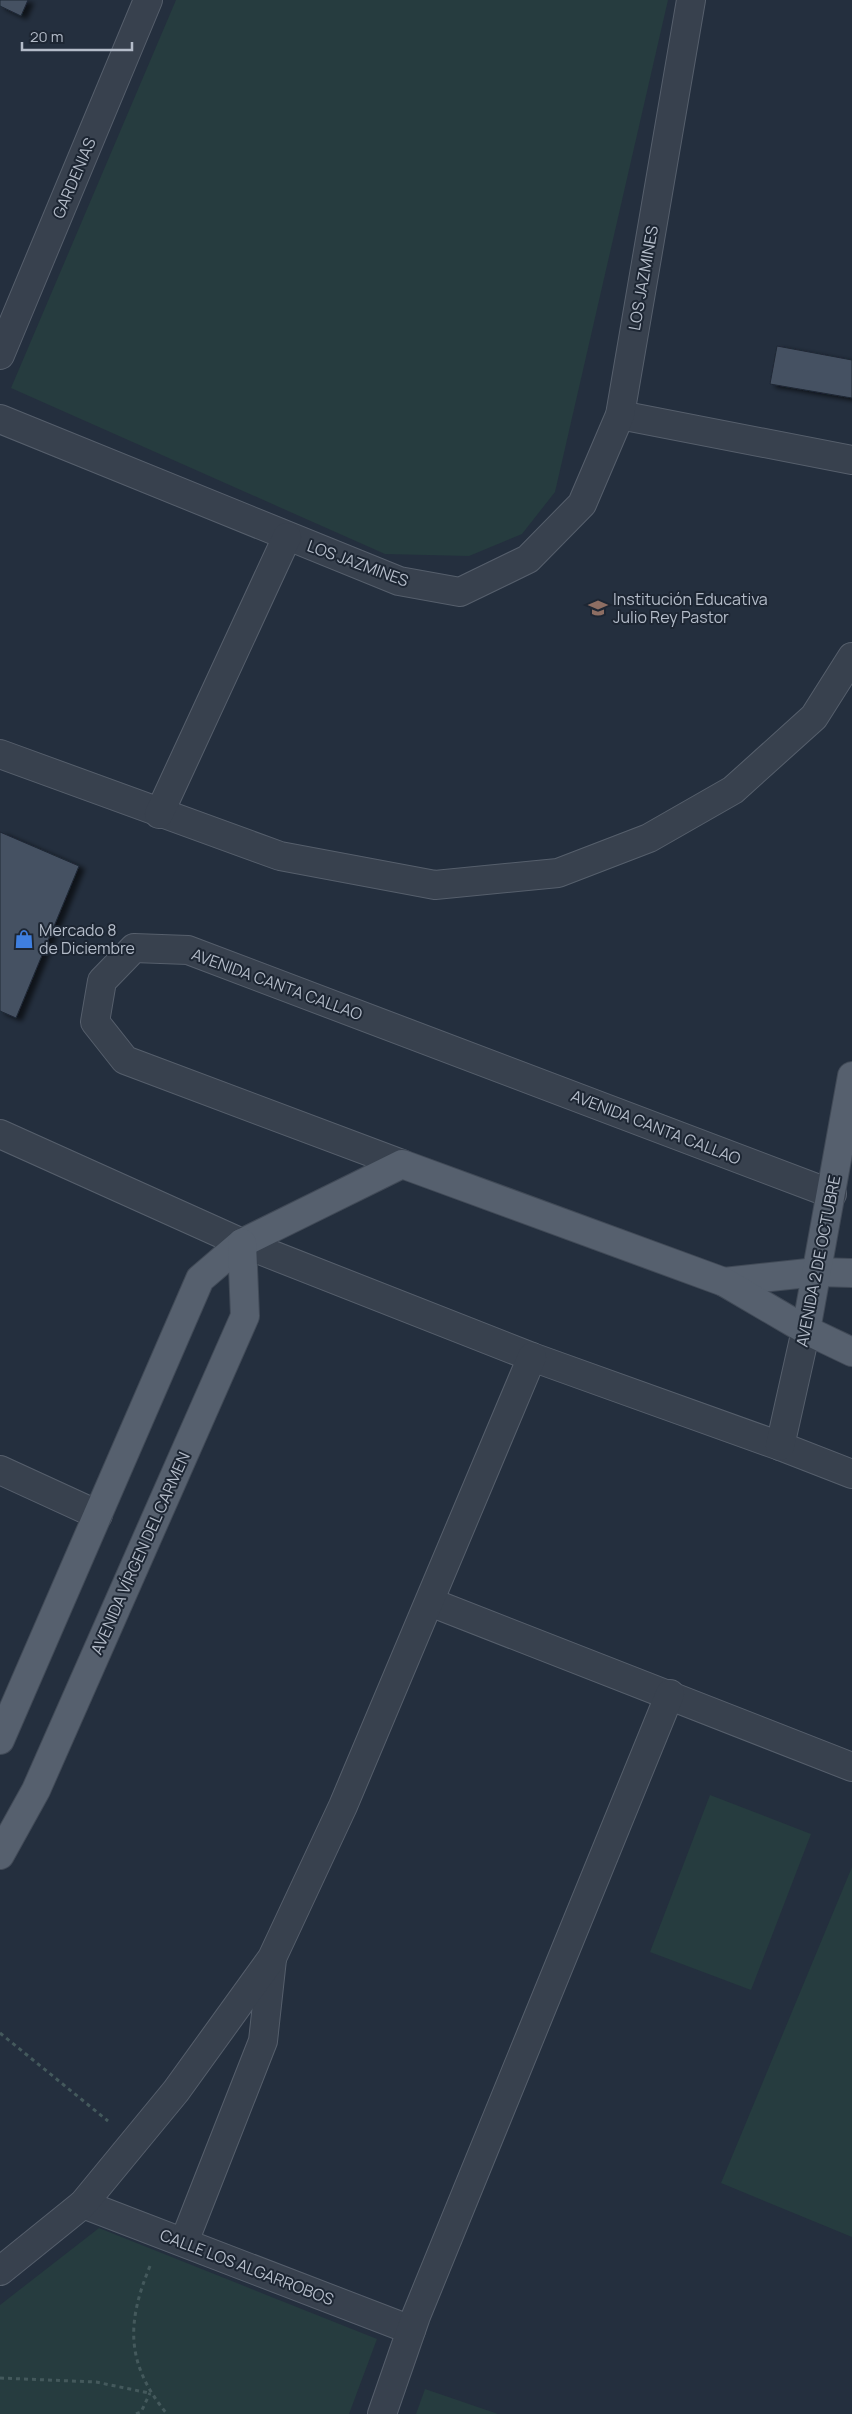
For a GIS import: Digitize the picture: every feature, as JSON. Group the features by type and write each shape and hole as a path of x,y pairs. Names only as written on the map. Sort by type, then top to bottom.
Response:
{"main road":[{"name":"AVENIDA 2 DE OCTUBRE","path":"806,1330 852,1076"},
{"path":"0,1740 200,1279 242,1243 402,1164"},
{"name":"AVENIDA CANTA CALLAO","path":"402,1164 724,1282 806,1330 852,1352"},
{"name":"AVENIDA VÍRGEN DEL CARMEN","path":"0,1855 36,1790 245,1316 242,1243"},
{"name":"AVENIDA CANTA CALLAO","path":"724,1282 817,1272 852,1273"}],"street":[{"name":"GARDENIAS","path":"0,355 148,0"},
{"name":"LOS JAZMINES","path":"0,419 399,581 460,592 528,559 582,504 620,415 691,0"},
{"path":"620,415 852,460"},
{"path":"159,814 287,537"},
{"path":"0,754 159,814 280,856 435,885 558,873 649,838 733,790 814,717 852,657"},
{"name":"AVENIDA CANTA CALLAO","path":"402,1164 124,1060 95,1022 102,981 134,948 188,950 832,1194"},
{"path":"0,1134 242,1243 532,1357 780,1446 852,1474"},
{"name":"AVENIDA 2 DE OCTUBRE","path":"780,1446 806,1330"},
{"path":"0,2271 83,2204 176,2090 272,1958 343,1806 532,1357"},
{"path":"0,1470 98,1515"},
{"path":"430,1602 670,1694 852,1768"},
{"path":"382,2414 411,2330 670,1694"},
{"path":"184,2242 263,2040 272,1958"},
{"name":"CALLE LOS ALGARROBOS","path":"83,2204 411,2330"}],"path":[{"path":"0,2033 133,2142"},
{"path":"151,2262 138,2293 132,2326 138,2366 150,2393 167,2414"},
{"path":"0,2378 96,2382 150,2393"},
{"path":"136,2414 141,2412 150,2393"}],"green space":[{"path":"176,0 668,0 555,492 522,534 469,556 385,554 11,388"},
{"path":"710,1795 811,1834 751,1990 650,1952"},
{"path":"852,1867 852,2237 721,2183"},
{"path":"99,2228 377,2339 349,2414 0,2414 0,2305"},
{"path":"425,2389 498,2414 416,2414"}],"building":[{"path":"0,0 28,0 21,16 0,6"},
{"path":"777,346 852,360 852,398 770,384"},
{"name":"Mercado 8 de Diciembre","path":"0,832 79,866 16,1018 0,1011"}],"place":[{"name":"Institución Educativa Julio Rey Pastor","path":"598,608"},
{"name":"Mercado 8 de Diciembre","path":"24,939"}]}
